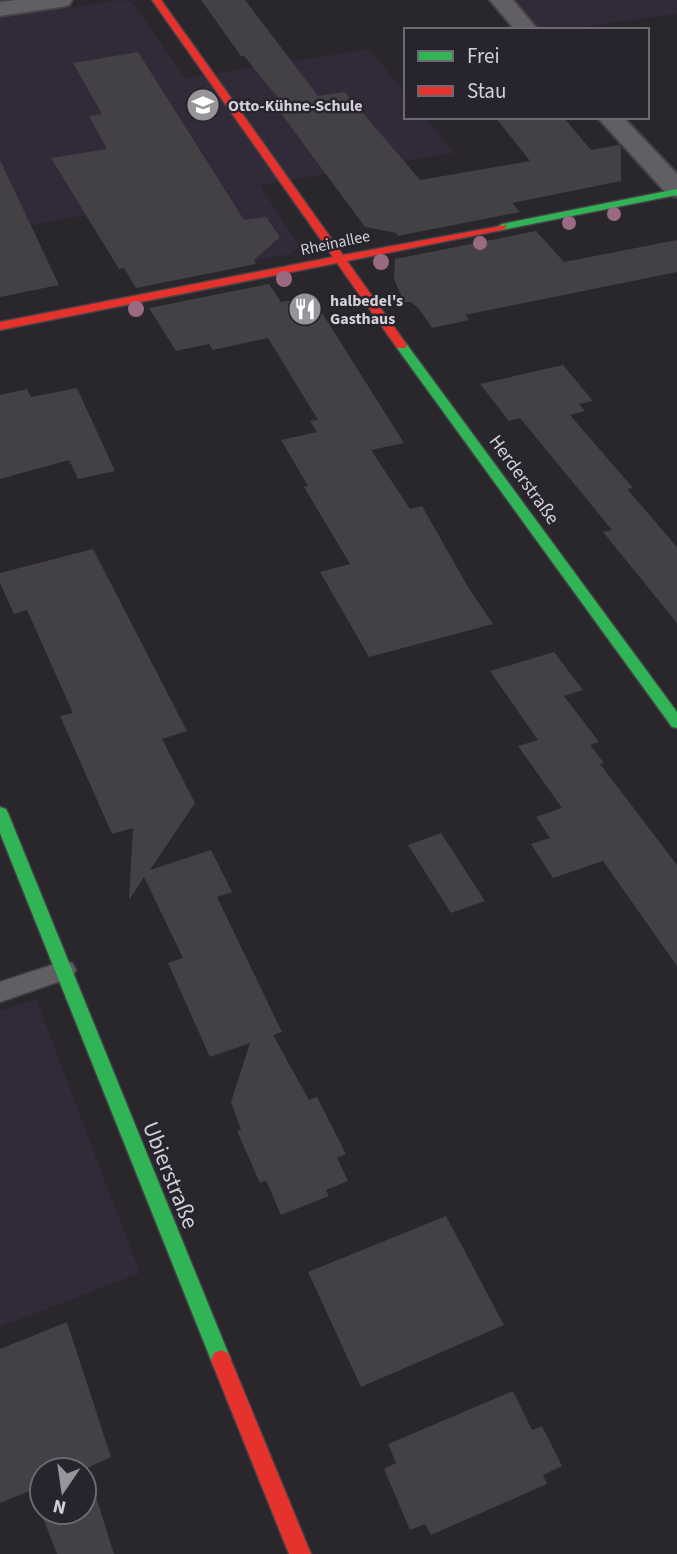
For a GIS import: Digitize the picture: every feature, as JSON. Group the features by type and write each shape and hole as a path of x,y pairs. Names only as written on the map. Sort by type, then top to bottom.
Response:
{"street":[{"path":"0,9 61,0"},
{"name":"Herderstraße","path":"156,0 338,259 677,723"},
{"path":"501,0 525,28"},
{"path":"611,119 677,190"},
{"name":"Rheinallee","path":"0,326 677,190"},
{"name":"Ubierstraße","path":"0,813 300,1554"}],"lane":[{"path":"0,992 64,970"}],"shaded area":[{"name":"Otto-Kühne-Schule","path":"121,0 133,3 185,78 369,49 404,92 404,119 427,119 454,153 260,185 299,246 291,254 252,261 212,195 235,190 0,230 0,18"},
{"path":"501,0 677,0 677,14 573,28 525,28"},
{"path":"36,999 140,1273 0,1327 0,1011"}],"building":[{"path":"201,0 245,0 318,96 345,92 420,180 530,161 497,119 565,119 591,150 619,145 621,181 512,203 520,212 397,236 397,233 365,227 280,112 288,110 244,56 241,56"},
{"path":"138,52 244,220 266,217 280,237 254,260 256,264 136,288 124,268 119,269 51,158 107,149 89,116 102,114 73,63"},
{"path":"0,160 59,285 0,297"},
{"path":"536,231 564,262 677,240 677,272 465,315 469,320 432,328 419,309 411,302 404,302 394,279 395,259"},
{"path":"269,284 281,302 312,297 404,443 371,450 410,509 422,506 468,587 493,624 369,657 320,572 350,564 304,487 308,486 281,440 317,432 310,421 318,420 268,338 213,350 209,344 176,351 149,308"},
{"path":"563,365 593,401 579,404 585,411 570,415 633,488 627,489 677,547 677,623 603,532 612,530 520,418 509,421 480,384"},
{"path":"77,388 115,471 78,479 69,460 0,479 0,395 27,389 31,397"},
{"path":"93,549 187,731 162,739 195,803 150,870 211,850 232,892 217,897 282,1032 273,1035 309,1100 317,1097 346,1154 337,1158 348,1181 326,1190 329,1196 281,1215 266,1180 260,1183 237,1131 241,1130 231,1102 250,1043 210,1057 168,963 183,958 144,877 129,900 133,828 112,834 60,716 73,713 27,610 14,614 0,583 0,573"},
{"path":"554,652 583,690 564,696 599,742 590,745 604,763 600,764 677,865 677,966 603,861 553,878 531,844 550,838 536,817 562,808 518,746 538,740 490,671"},
{"path":"441,833 485,901 451,913 408,845"},
{"path":"446,1216 504,1325 361,1387 308,1272"},
{"path":"67,1322 111,1457 98,1463 98,1456 28,1456 28,1492 0,1503 0,1349"},
{"path":"513,1391 532,1430 542,1426 562,1466 543,1475 547,1484 431,1535 425,1524 410,1530 384,1469 396,1463 388,1444"},
{"path":"98,1503 114,1554 57,1554 46,1526 98,1526"}],"traffic: fast":[{"path":"502,227 677,192"},
{"path":"401,345 677,723"},
{"path":"0,813 221,1360"}],"traffic: jam":[{"path":"156,0 401,345"},
{"path":"0,326 502,227"},
{"path":"221,1360 300,1554"}],"place":[{"name":"Otto-Kühne-Schule","path":"203,105"},
{"name":"halbedel's Gasthaus","path":"305,309"}]}
